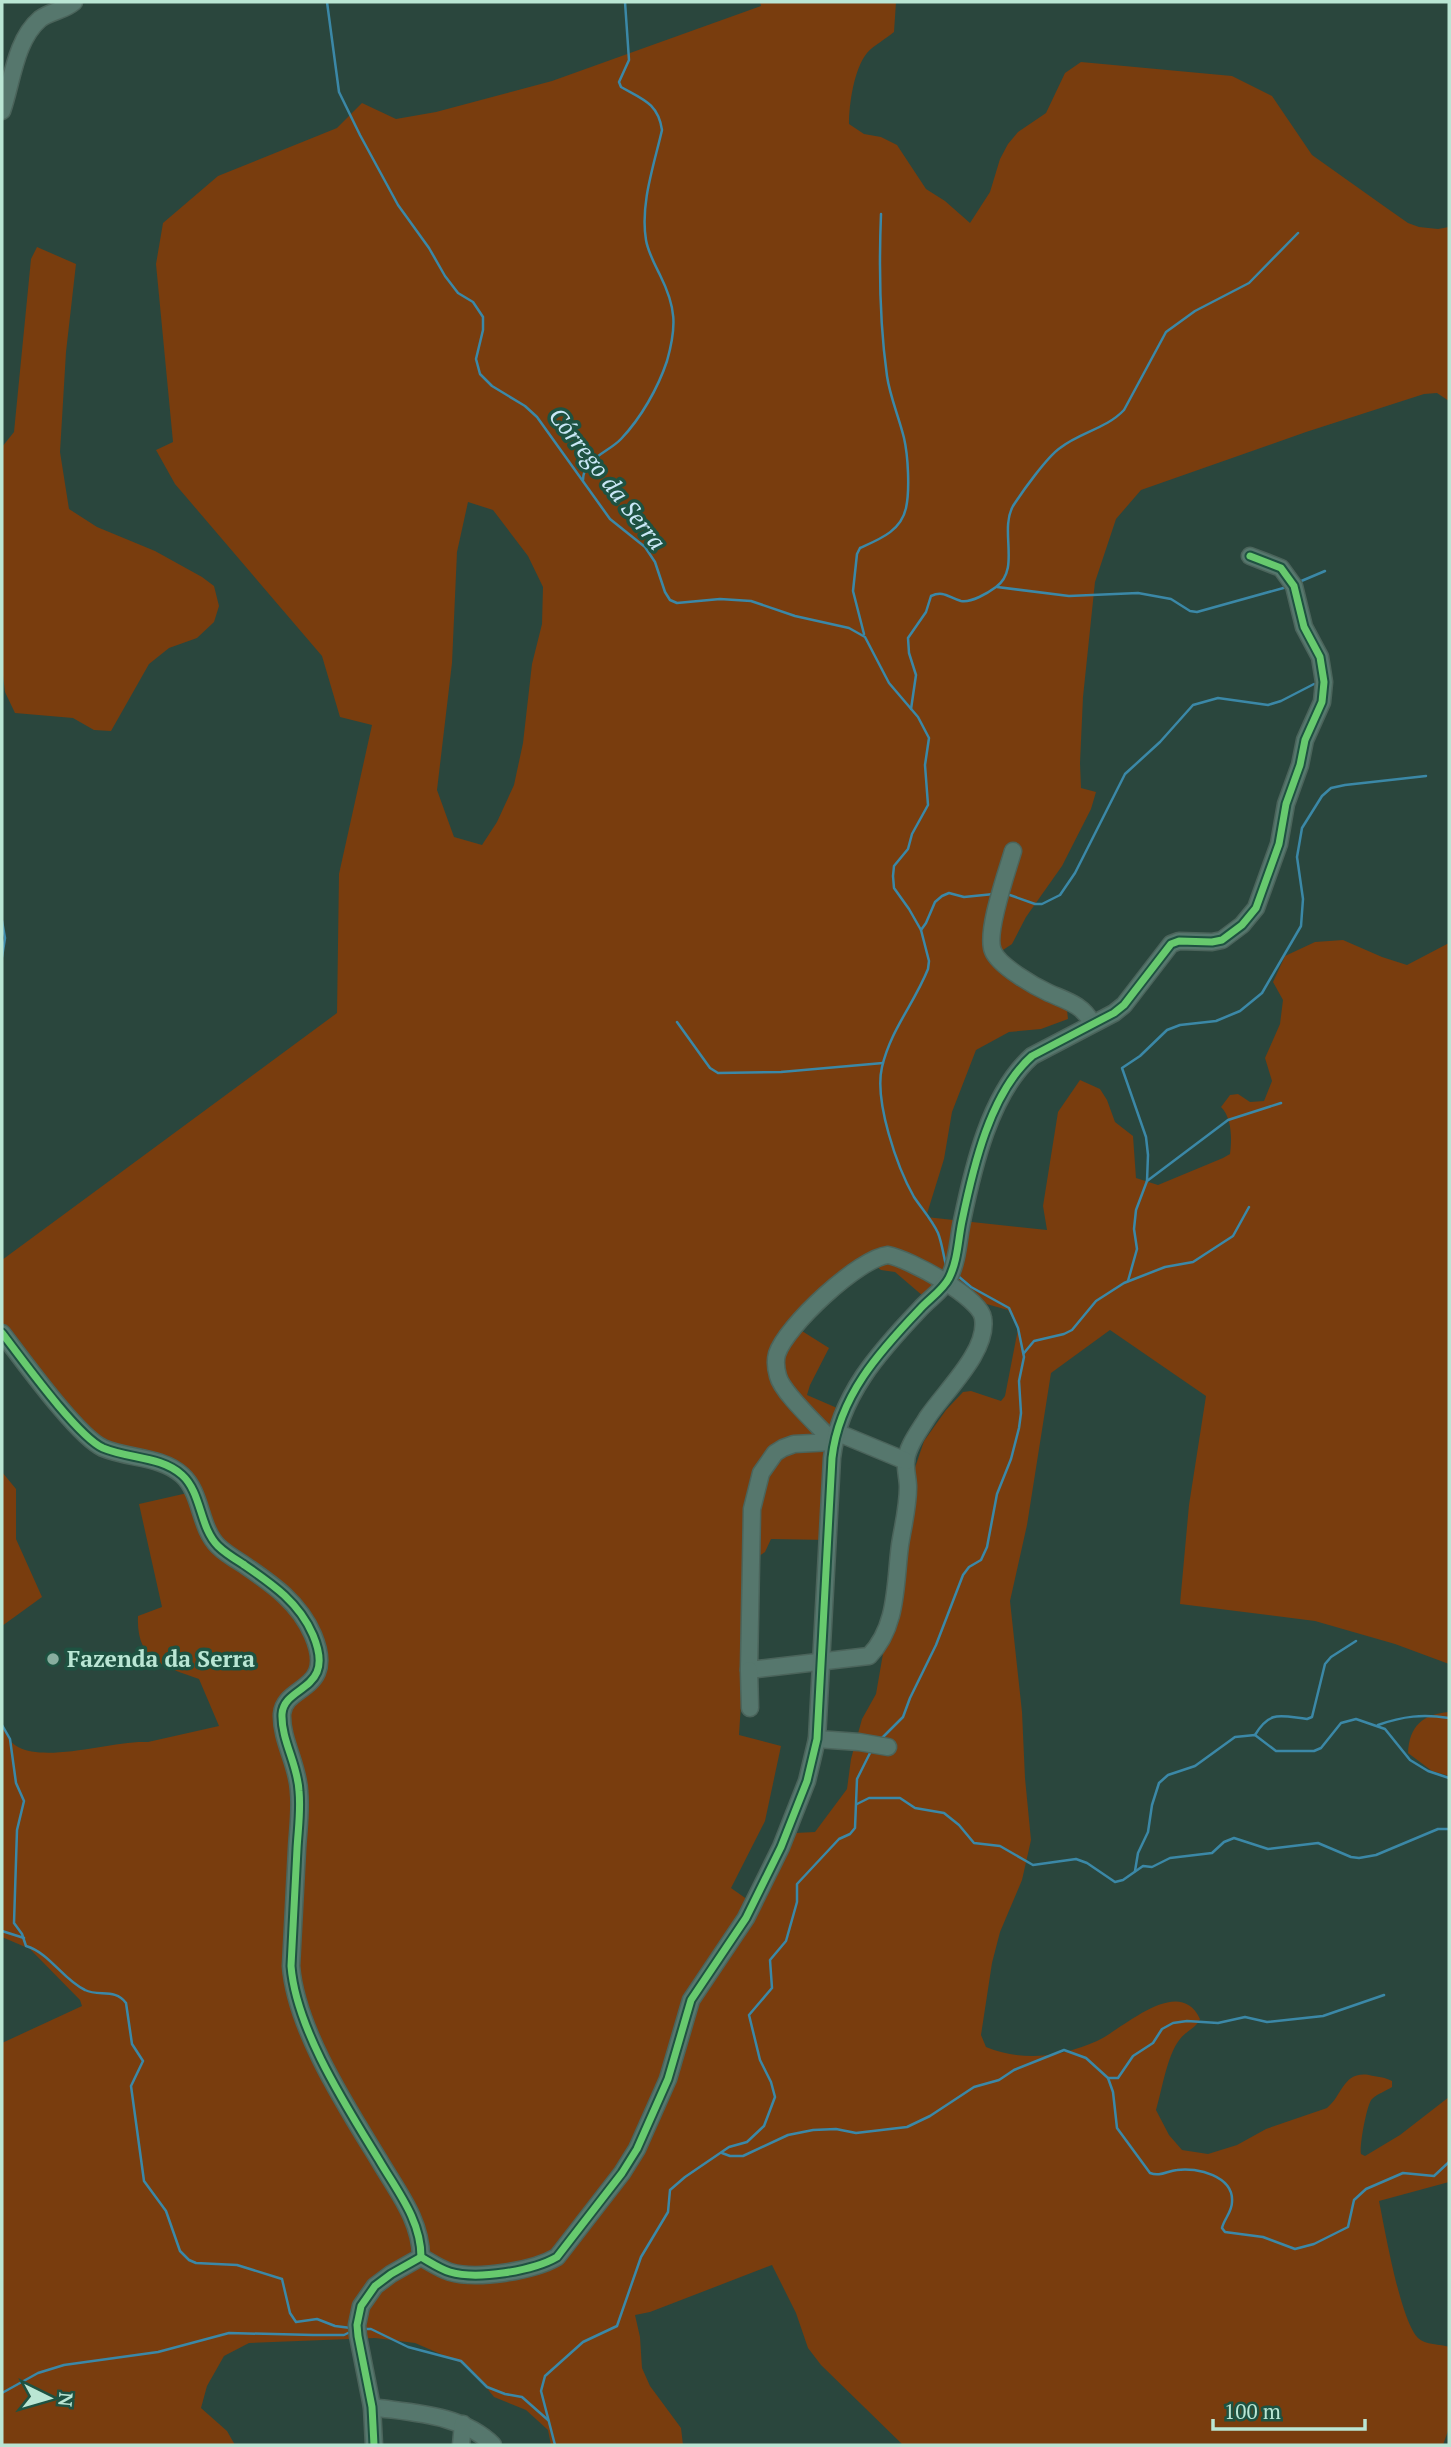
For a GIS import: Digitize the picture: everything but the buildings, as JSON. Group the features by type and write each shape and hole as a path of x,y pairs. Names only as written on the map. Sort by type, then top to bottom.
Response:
{"street":[{"path":"2,111 21,50 31,28 47,15 67,8 74,2"},
{"path":"421,2257 451,2273 520,2271 543,2265 557,2257 612,2187 637,2149 668,2079 691,2000 746,1919 781,1847 807,1782 817,1739 834,1437 854,1389 876,1357 945,1284 956,1259 966,1199 985,1134 1004,1092 1025,1061 1124,1005 1171,944 1179,941 1222,940 1242,925 1256,908 1279,844 1286,804 1300,765 1305,740 1322,702 1324,682 1320,657 1304,627 1294,586 1288,575 1273,564 1250,556"},
{"path":"1013,851 991,931 993,953 1009,968 1046,991 1081,1007 1092,1023"},
{"path":"749,1670 869,1656 884,1633 894,1602 907,1505 906,1461 918,1433 958,1380 976,1349 984,1325 983,1315 974,1301 915,1264 898,1257 878,1256 828,1292 782,1343 776,1356 778,1380 834,1437 906,1461"},
{"path":"2,1333 92,1440 109,1450 163,1464 185,1477 217,1546 275,1586 304,1616 314,1637 319,1661 317,1671 312,1682 290,1698 282,1715 297,1772 300,1807 292,1982 309,2029 335,2085 418,2228 421,2257"},
{"path":"750,1708 752,1509 761,1473 775,1453 783,1448 834,1437"},
{"path":"817,1739 888,1747"},
{"path":"374,2445 372,2407 358,2336 361,2306 376,2286 421,2257"},
{"path":"372,2407 463,2424 493,2445"},
{"path":"461,2445 463,2424"}],"shaded area":[{"path":"760,2 896,2 894,32 870,50 862,60 851,97 849,124 864,134 881,137 897,145 926,189 945,201 970,223 990,192 1000,159 1008,144 1018,132 1046,113 1065,73 1081,62 1232,76 1272,96 1312,155 1408,223 1438,229 1449,227 1449,401 1437,393 1424,394 1141,490 1116,519 1095,582 1083,697 1081,788 1096,792 1091,809 1062,866 1026,917 1012,944 1003,950 1000,961 1066,1001 1068,1019 1041,1029 1009,1032 976,1050 952,1112 944,1159 926,1217 1047,1230 1043,1206 1058,1112 1080,1080 1100,1089 1115,1122 1133,1136 1136,1178 1158,1185 1223,1158 1230,1154 1231,1135 1227,1117 1221,1107 1230,1095 1238,1094 1250,1102 1264,1101 1272,1081 1265,1058 1280,1024 1283,1000 1273,982 1285,956 1315,942 1343,940 1407,965 1449,943 1449,1664 1395,1644 1315,1621 1180,1604 1189,1505 1206,1396 1110,1330 1051,1373 1027,1525 1010,1601 1022,1712 1031,1840 1022,1880 1000,1932 992,1963 981,2035 986,2047 1000,2052 1042,2056 1070,2051 1097,2041 1135,2017 1165,2003 1179,2002 1191,2007 1200,2019 1175,2046 1156,2110 1169,2135 1182,2150 1208,2154 1237,2145 1266,2129 1327,2108 1349,2080 1360,2075 1392,2081 1392,2087 1370,2102 1361,2143 1361,2154 1365,2156 1400,2135 1449,2097 1449,2182 1379,2201 1394,2273 1411,2328 1421,2340 1449,2347 1449,2428 1443,2445 903,2445 821,2365 808,2348 796,2313 772,2265 650,2312 635,2315 642,2368 650,2386 681,2428 683,2445 551,2445 548,2430 526,2410 494,2397 471,2369 415,2343 375,2338 249,2343 224,2356 207,2386 201,2408 227,2431 235,2445 2,2445 2,2043 82,2006 80,2000 30,1949 2,1937 2,1726 10,1740 18,1747 46,1753 148,1742 219,1726 199,1679 154,1660 142,1643 139,1631 138,1616 162,1607 139,1504 192,1492 185,1472 93,1433 21,1352 2,1323 2,1260 337,1013 339,874 372,725 340,717 322,656 175,484 156,450 173,442 156,264 163,223 218,176 337,128 362,103 396,119 436,112 552,81 761,6","holes":["468,502 493,510 528,556 543,587 542,624 532,664 523,743 514,785 497,822 482,845 454,837 437,790 452,663 457,552","867,1259 881,1270 895,1272 930,1302 951,1287 972,1300 1008,1310 1018,1329 1005,1396 1001,1401 971,1391 963,1392 924,1441 903,1503 876,1694 862,1719 851,1759 847,1789 815,1832 795,1833 758,1907 731,1888 765,1821 781,1746 739,1735 750,1562 765,1552 771,1539 828,1540 844,1411 807,1395 829,1348 802,1331 833,1288"]},
{"path":"37,247 76,264 66,352 60,452 69,509 97,527 155,551 202,577 214,586 219,606 214,622 197,638 169,648 149,664 111,731 94,730 73,718 15,713 5,692 2,667 2,447 14,432 31,259"},
{"path":"2,1472 16,1489 16,1539 42,1597 2,1626"},
{"path":"1449,1712 1449,1776 1432,1771 1408,1753 1411,1735 1419,1723 1432,1715"}],"waterway":[{"name":"Córrego da Serra","path":"327,2 339,92 360,135 398,205 429,248 445,276 458,293 473,302 483,317 483,330 476,359 480,374 492,386 525,406 537,417 610,519 645,547 655,562 670,600 677,603 720,599 751,601 795,616 849,628 865,637 889,683 918,717 929,738 925,765 928,805 912,834 908,849 894,866 893,876 894,888 921,930 929,961 928,969 891,1041 880,1081 884,1115 894,1152 914,1197 938,1233 946,1265"},
{"path":"583,480 587,467 597,456 621,439 648,402 667,361 673,327 672,307 648,249 645,226 649,185 662,130 653,108 621,87 619,82 629,60 625,2"},
{"path":"864,634 853,591 857,554 860,548 889,533 900,523 908,492 905,445 888,384 885,357 881,295 881,214"},
{"path":"911,709 916,675 909,653 908,638 926,612 931,596 943,594 965,601 979,597 996,587 1003,579 1009,560 1009,516 1013,506 1042,467 1068,443 1109,422 1124,410 1166,332 1195,311 1249,283 1298,233"},
{"path":"1299,582 1325,571"},
{"path":"997,587 1069,596 1138,593 1171,599 1190,611 1197,612 1287,587"},
{"path":"1007,894 1035,904 1042,904 1060,895 1075,873 1125,774 1160,742 1193,705 1218,698 1268,705 1314,684"},
{"path":"1128,1281 1137,1249 1134,1229 1136,1210 1147,1181 1148,1155 1146,1137 1122,1068 1140,1056 1167,1030 1180,1025 1216,1021 1240,1011 1262,993 1301,926 1303,899 1297,857 1302,828 1322,796 1331,788 1345,785 1426,776"},
{"path":"921,930 935,902 942,896 949,893 964,897 994,894"},
{"path":"2,921 5,938 2,957"},
{"path":"677,1022 710,1068 718,1073 781,1072 883,1063"},
{"path":"1147,1181 1228,1120 1281,1103"},
{"path":"1024,1353 1034,1341 1072,1330 1096,1301 1124,1283 1165,1267 1193,1262 1233,1236 1249,1207"},
{"name":"Córrego da Serra","path":"881,1739 903,1717 936,1645 963,1575 969,1567 981,1560 987,1547 997,1494 1011,1459 1019,1428 1019,1381 1024,1357 1018,1328 1009,1308 971,1287 958,1276"},
{"path":"1255,1735 1271,1718 1312,1717 1325,1664 1356,1641"},
{"path":"1378,1725 1413,1717 1449,1718"},
{"path":"1135,1871 1138,1853 1148,1832 1159,1783 1168,1775 1195,1766 1235,1737 1255,1735 1276,1751 1314,1751 1321,1748 1341,1723 1356,1719 1385,1729 1410,1760 1428,1771 1449,1778"},
{"path":"2,1725 10,1739 16,1783 24,1801 17,1830 14,1923 26,1946 42,1954 77,1986 90,1992 112,1994 126,2003 132,2044 143,2061 131,2086 144,2181 166,2211 180,2251 196,2263 237,2265 282,2279 290,2313 296,2322 317,2319 335,2326 351,2328"},
{"name":"Córrego da Serra","path":"555,2445 541,2391 545,2376 583,2342 617,2326 641,2257 668,2212 670,2190 729,2147 747,2142 764,2126 775,2097 760,2060 749,2015 772,1988 770,1960 786,1941 797,1902 797,1884 839,1839 850,1834 855,1828 857,1779 872,1749"},
{"path":"857,1804 869,1798 900,1798 915,1808 944,1813 959,1825 974,1843 1000,1846 1033,1865 1076,1859 1087,1863 1115,1882 1123,1880 1143,1866 1152,1867 1170,1858 1212,1853 1224,1842 1234,1838 1268,1849 1318,1843 1359,1858 1376,1855 1438,1829 1449,1829"},
{"path":"2,1931 24,1938"},
{"path":"1108,2078 1118,2078 1133,2056 1153,2043 1162,2029 1173,2023 1218,2023 1245,2017 1267,2022 1323,2016 1384,1995"},
{"path":"722,2153 743,2156 788,2135 813,2130 836,2129 856,2133 907,2127 930,2116 974,2087 999,2080 1014,2070 1064,2050 1086,2058 1108,2078 1113,2092 1117,2128 1150,2173 1194,2170 1213,2175 1227,2186 1232,2202 1222,2228 1225,2232 1263,2237 1295,2249 1314,2244 1348,2227 1354,2200 1366,2189 1403,2173 1434,2176 1449,2162"},
{"path":"365,2329 371,2329 408,2347 461,2361 487,2387 522,2397 548,2420"},
{"path":"2,2393 38,2373 64,2365 158,2352 229,2333 344,2335 352,2331"}],"cycle path":[{"path":"374,2445 372,2407 358,2336 361,2306 375,2286 421,2257 450,2272 475,2275 520,2270 557,2257 622,2173 637,2149 668,2079 691,2000 746,1918 781,1847 807,1781 817,1739 832,1458 836,1436 843,1415 863,1376 890,1342 949,1278 978,1155 994,1110 1005,1090 1032,1056 1114,1013 1124,1005 1171,944 1179,941 1222,940 1242,925 1256,908 1279,844 1286,804 1300,765 1305,740 1322,702 1324,682 1320,657 1304,627 1294,586 1281,568 1250,556"},
{"path":"2,1333 50,1396 92,1441 113,1452 164,1464 182,1475 189,1482 207,1529 218,1546 284,1595 300,1613 313,1635 319,1654 319,1667 307,1685 285,1704 282,1714 300,1798 291,1966 295,1990 302,2015 324,2066 412,2218 420,2243 421,2257"}],"place":[{"name":"Fazenda da Serra","path":"53,1659"}]}
